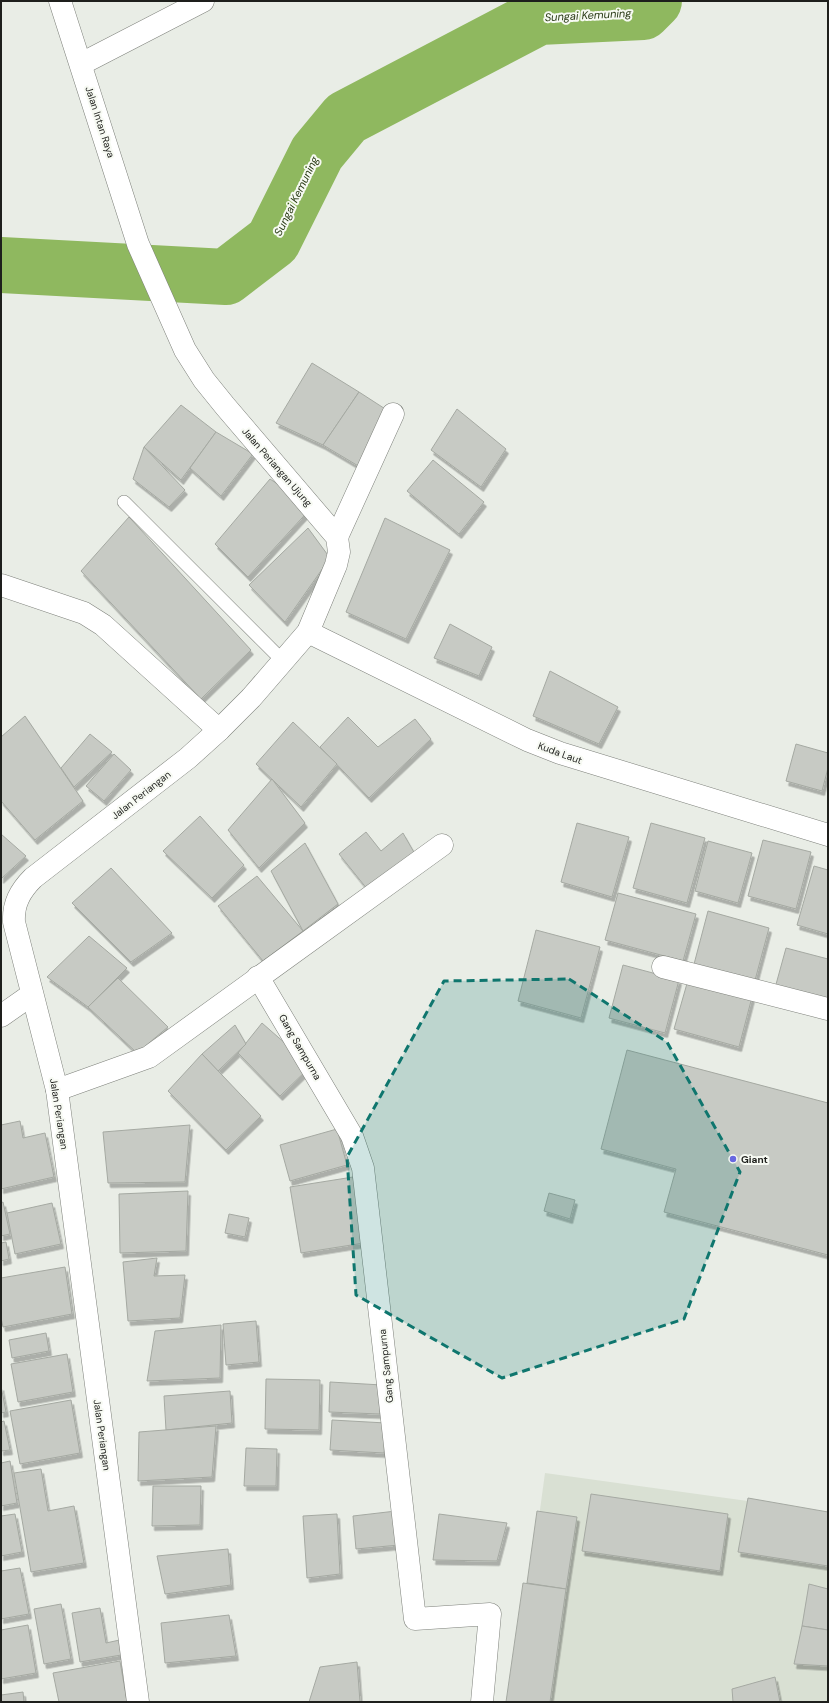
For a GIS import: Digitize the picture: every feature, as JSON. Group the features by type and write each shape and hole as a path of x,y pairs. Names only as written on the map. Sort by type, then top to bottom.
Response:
{"street":[{"name":"Jalan Intan Raya","path":"60,1 138,244 166,309"},
{"path":"81,64 203,1"},
{"name":"Jalan Periangan Ujung","path":"166,309 185,350 204,380 337,537"},
{"path":"308,632 336,565 339,552 337,537 393,414"},
{"path":"1,585 84,613 103,625 219,730"},
{"name":"Jalan Periangan","path":"138,1702 57,1090 31,995 14,922 14,911 23,888 33,878 188,758 251,698 308,632"},
{"name":"Kuda Laut","path":"308,632 527,740 560,754 828,835"},
{"path":"57,1090 149,1056 442,845"},
{"path":"662,967 828,1009"},
{"name":"Gang Sampurna","path":"258,977 352,1136 363,1168 415,1618 490,1614 482,1702"},
{"path":"1,1016 31,995"}],"lane":[{"path":"124,502 283,661"}],"highlighted area":[{"path":"569,979 667,1042 740,1172 684,1319 502,1378 356,1295 347,1157 444,981"}],"shaded area":[{"path":"545,1473 828,1512 828,1702 514,1702"}],"building":[{"path":"312,363 359,392 323,445 276,423"},
{"path":"359,392 393,414 360,467 323,445"},
{"path":"181,405 216,432 181,480 144,447"},
{"path":"457,409 506,449 481,487 431,450"},
{"path":"216,432 253,454 221,496 190,468"},
{"path":"144,447 185,490 169,507 133,479"},
{"path":"433,460 484,502 459,534 407,491"},
{"path":"270,479 312,507 248,577 215,544"},
{"path":"129,517 251,650 201,699 81,571"},
{"path":"385,518 450,550 406,639 346,612"},
{"path":"308,528 330,558 285,622 249,585"},
{"path":"450,624 492,647 479,676 434,658"},
{"path":"550,671 618,707 599,744 533,716"},
{"path":"25,716 83,801 35,840 1,801 1,737"},
{"path":"348,717 378,747 415,719 431,739 369,798 320,747"},
{"path":"293,722 337,764 301,807 256,764"},
{"path":"90,734 112,752 74,787 61,768"},
{"path":"796,744 828,753 828,768 822,791 786,781"},
{"path":"114,754 131,770 104,801 86,786"},
{"path":"272,779 305,823 259,868 228,830"},
{"path":"200,816 244,865 212,898 163,851"},
{"path":"577,823 629,837 612,897 561,882"},
{"path":"651,823 705,838 687,903 633,888"},
{"path":"366,832 381,851 403,833 419,861 372,895 339,854"},
{"path":"1,834 26,856 1,879"},
{"path":"763,840 811,852 796,909 748,896"},
{"path":"708,841 752,853 738,903 695,891"},
{"path":"305,843 338,904 303,931 271,871"},
{"path":"814,866 828,870 828,934 797,925"},
{"path":"111,868 172,933 131,962 72,903"},
{"path":"257,876 303,931 263,961 218,906"},
{"path":"618,893 696,914 683,961 605,940"},
{"path":"708,911 769,928 754,984 693,968"},
{"path":"536,930 600,947 581,1018 518,1001"},
{"path":"89,936 127,968 88,1007 47,977"},
{"path":"786,948 828,959 828,1003 775,988"},
{"path":"623,965 679,980 665,1033 609,1018"},
{"path":"118,978 168,1027 137,1053 88,1007"},
{"path":"688,980 752,997 739,1047 674,1029"},
{"path":"262,1023 311,1066 280,1096 238,1053"},
{"path":"235,1025 246,1044 218,1071 202,1054"},
{"name":"Giant","path":"627,1050 828,1103 828,1255 664,1212 676,1169 601,1149"},
{"path":"202,1054 261,1116 226,1150 168,1091"},
{"path":"20,1121 23,1138 45,1133 54,1177 1,1189 1,1125"},
{"path":"190,1125 185,1182 108,1183 103,1132"},
{"path":"337,1129 347,1165 290,1181 280,1145"},
{"path":"353,1177 364,1243 301,1253 290,1187"},
{"path":"188,1191 186,1251 120,1253 119,1194"},
{"path":"549,1193 575,1200 570,1219 544,1211"},
{"path":"3,1202 10,1234 1,1236 1,1203"},
{"path":"52,1203 61,1244 15,1254 7,1213"},
{"path":"229,1214 249,1218 245,1237 225,1233"},
{"path":"6,1242 9,1259 1,1261 1,1243"},
{"path":"157,1258 154,1276 185,1275 180,1318 128,1321 123,1262"},
{"path":"65,1267 72,1314 3,1327 1,1318 1,1278"},
{"path":"256,1321 259,1362 226,1365 223,1324"},
{"path":"221,1325 220,1378 147,1381 155,1331"},
{"path":"46,1333 49,1351 12,1358 9,1340"},
{"path":"67,1354 73,1392 18,1402 11,1364"},
{"path":"266,1379 320,1380 319,1430 265,1429"},
{"path":"330,1382 382,1385 380,1414 329,1412"},
{"path":"1,1386 6,1412 1,1413"},
{"path":"230,1391 232,1423 166,1430 164,1396"},
{"path":"71,1400 80,1453 20,1464 10,1411"},
{"path":"332,1420 386,1423 384,1453 330,1450"},
{"path":"4,1421 10,1450 1,1451 1,1422"},
{"path":"216,1426 212,1477 138,1481 139,1432"},
{"path":"246,1448 277,1449 276,1486 244,1486"},
{"path":"10,1461 17,1503 1,1506 1,1463"},
{"path":"41,1469 48,1511 74,1506 84,1563 31,1572 14,1473"},
{"path":"153,1486 201,1486 200,1525 152,1526"},
{"path":"591,1494 728,1514 720,1571 582,1551"},
{"path":"748,1498 828,1512 828,1566 738,1552"},
{"path":"396,1511 399,1545 356,1549 353,1516"},
{"path":"537,1511 577,1517 566,1589 527,1583"},
{"path":"15,1514 22,1552 1,1556 1,1516"},
{"path":"337,1514 340,1574 307,1578 303,1516"},
{"path":"439,1514 507,1523 497,1561 433,1560"},
{"path":"228,1549 231,1585 165,1594 157,1556"},
{"path":"20,1568 29,1614 1,1619 1,1571"},
{"path":"523,1583 566,1589 550,1702 506,1702"},
{"path":"809,1584 828,1589 828,1630 802,1626"},
{"path":"61,1604 71,1659 44,1664 34,1609"},
{"path":"100,1608 106,1643 124,1639 127,1654 80,1662 72,1613"},
{"path":"229,1615 236,1656 165,1663 161,1623"},
{"path":"28,1625 36,1673 1,1679 1,1630"},
{"path":"802,1626 828,1630 828,1666 794,1664"},
{"path":"120,1661 127,1702 59,1702 53,1673"},
{"path":"357,1662 360,1702 309,1702 320,1667"},
{"path":"775,1677 780,1702 733,1702 732,1689"},
{"path":"23,1692 24,1702 1,1702 1,1695"}],"waterway":[{"name":"Sungai Kemuning","path":"1,265 226,277 273,241 317,153 346,118 539,17 643,12 654,1"}],"place":[{"name":"Giant","path":"733,1159"}]}
